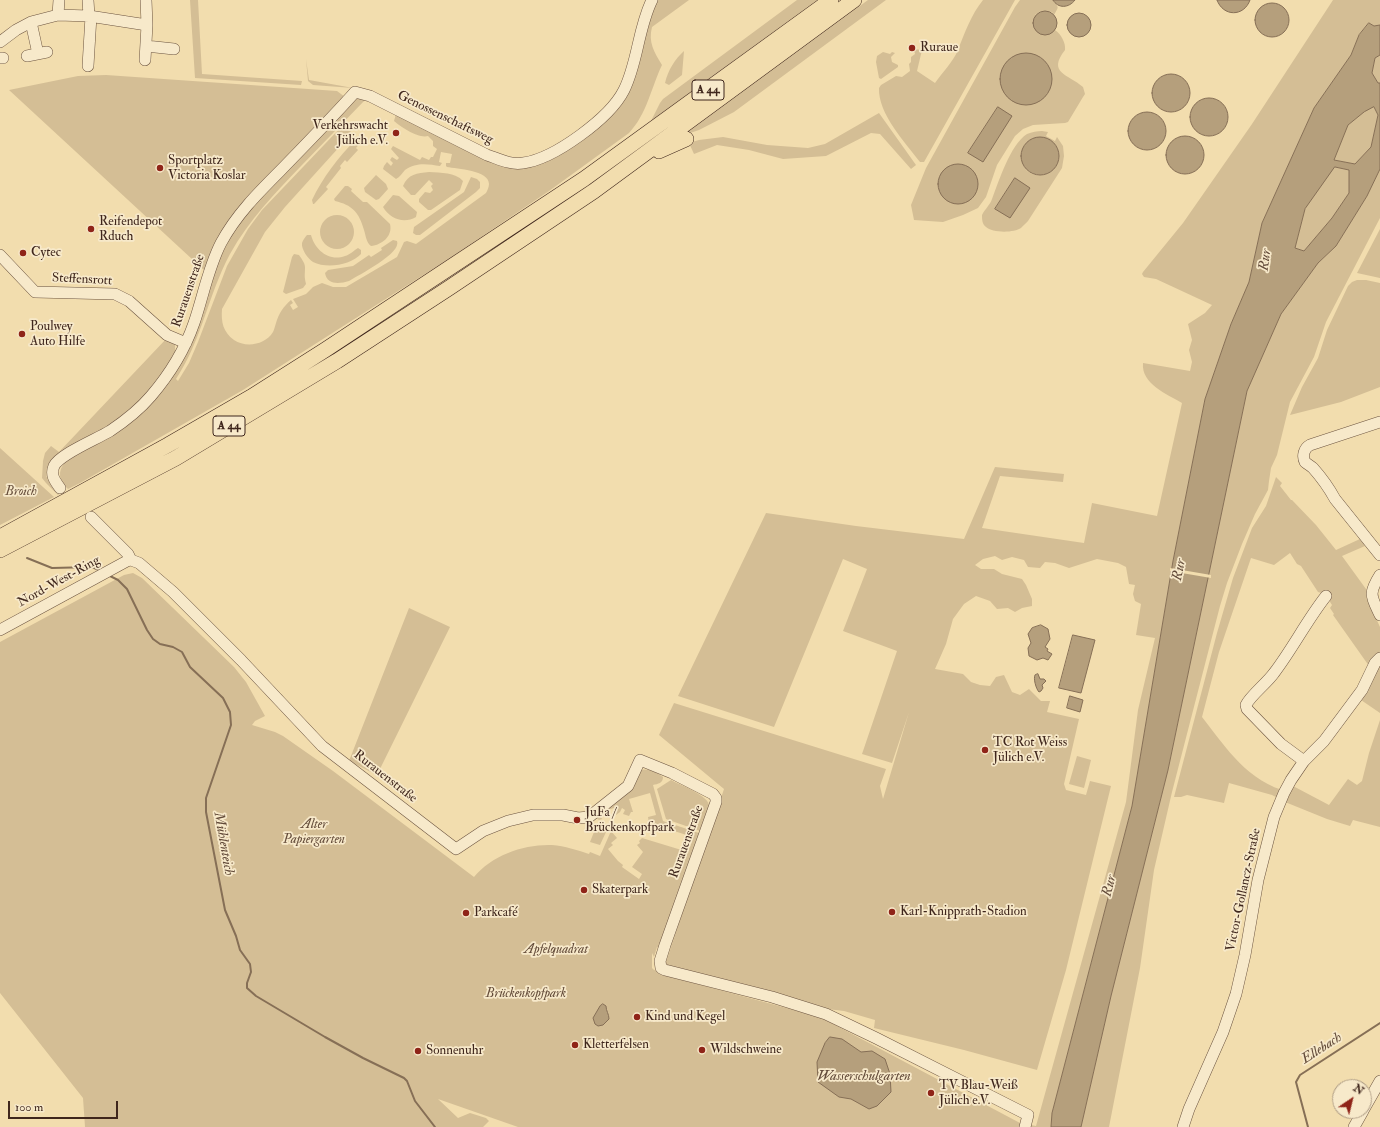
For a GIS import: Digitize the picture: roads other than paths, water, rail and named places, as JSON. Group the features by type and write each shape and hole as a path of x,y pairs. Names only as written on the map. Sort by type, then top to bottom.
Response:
{"highway":[{"name":"A 44","path":"0,537 251,397 408,296 584,179 831,0"},
{"name":"A 44","path":"0,550 176,458 337,361 594,191 854,0"},
{"path":"584,179 645,123"},
{"path":"634,161 686,139"}],"street":[{"path":"58,0 58,15"},
{"path":"88,0 90,16 88,66"},
{"name":"Genossenschaftsweg","path":"355,92 370,96 487,155 505,162 516,164 524,163 550,155 600,121 619,99 628,82 644,22 652,0"},
{"path":"145,60 148,1"},
{"path":"0,40 30,22 58,15 90,16 147,25"},
{"path":"30,22 37,54"},
{"path":"146,46 174,49"},
{"name":"Rurauenstraße","path":"60,488 54,479 52,471 57,462 110,430 131,415 150,397 167,375 186,343 209,272 221,244 231,227 249,203 355,92"},
{"name":"Steffensrott","path":"0,255 35,292 115,294 129,301 167,336 186,343"},
{"path":"1380,422 1310,445 1304,450 1304,456 1305,462 1312,467 1321,478 1335,499 1380,555"},
{"name":"Rurauenstraße","path":"91,517 128,554 131,560 139,562 173,592 241,660 322,746 456,849 483,831 508,821 533,815 563,815 578,818 589,817 628,786 640,760 672,773 713,794 716,798 716,802 665,945 660,961 661,968 701,980 772,997 826,1014 1028,1115 1025,1127"},
{"name":"Nord-West-Ring","path":"0,630 131,560"},
{"path":"1380,575 1374,584 1371,594 1380,615"},
{"path":"1304,761 1272,735 1247,709 1246,705 1247,701 1264,686 1273,674 1313,612 1326,596"},
{"name":"Victor-Gollancz-Straße","path":"1183,1127 1189,1109 1223,1032 1236,994 1245,955 1258,880 1274,817 1284,793 1304,761 1324,741 1362,690 1375,663 1380,658"},
{"path":"1372,1096 1380,1081"}],"water":[{"path":"1053,0 1075,0 1070,5 1061,6"},
{"path":"1217,0 1250,0 1243,10 1234,13 1224,10"},
{"path":"1269,3 1275,3 1279,4 1286,10 1289,20 1288,27 1282,34 1275,37 1269,37 1265,36 1258,30 1255,23 1255,17 1256,13 1262,6"},
{"path":"1045,11 1054,14 1057,23 1054,32 1045,35 1036,32 1033,23 1036,14"},
{"path":"1074,13 1084,13 1091,20 1091,30 1084,37 1074,37 1067,30 1067,20"},
{"name":"Rur","path":"1369,23 1374,26 1380,25 1380,55 1375,58 1372,73 1378,83 1380,83 1380,169 1367,196 1336,246 1318,263 1281,314 1247,391 1168,770 1111,996 1081,1127 1051,1127 1052,1113 1132,806 1173,561 1205,399 1231,324 1249,282 1262,223 1314,108 1351,55 1359,35","holes":["1374,107 1378,115 1371,147 1355,164 1334,160 1348,125 1364,112","1335,167 1349,170 1349,193 1332,218 1304,251 1295,248 1305,209"]},
{"path":"1026,53 1036,55 1044,61 1050,69 1052,79 1050,89 1044,97 1036,103 1026,105 1016,103 1008,97 1002,89 1000,79 1002,69 1008,61 1016,55"},
{"path":"1171,74 1181,77 1187,83 1190,93 1187,103 1181,109 1171,112 1161,109 1155,103 1152,93 1155,83 1161,77"},
{"path":"1209,98 1219,101 1225,107 1228,117 1225,127 1219,133 1209,136 1199,133 1193,127 1190,117 1193,107 1199,101"},
{"path":"998,107 1012,116 983,162 968,153"},
{"path":"1143,112 1151,112 1163,121 1166,131 1163,141 1157,147 1151,150 1143,150 1131,141 1128,135 1128,127 1137,115"},
{"path":"1181,136 1189,136 1201,145 1204,155 1201,165 1195,171 1189,174 1181,174 1169,165 1166,159 1166,151 1175,139"},
{"path":"1036,137 1044,137 1056,146 1059,156 1056,166 1050,172 1044,175 1036,175 1024,166 1021,160 1021,152 1030,140"},
{"path":"954,164 962,164 969,167 975,173 978,184 975,195 969,201 962,204 954,204 947,201 941,195 938,188 938,180 941,173 947,167"},
{"path":"1015,178 1030,188 1010,218 995,209"},
{"path":"1041,625 1048,629 1050,639 1045,647 1048,649 1047,651 1052,654 1048,660 1043,658 1037,660 1029,656 1028,648 1031,643 1028,634 1032,628"},
{"path":"1073,635 1095,640 1081,693 1059,688"},
{"path":"1038,674 1040,679 1044,679 1046,681 1042,685 1043,688 1039,692 1034,678 1035,675"},
{"path":"1070,696 1083,700 1080,712 1067,708"},
{"path":"603,1004 606,1006 609,1019 603,1025 598,1026 595,1024 593,1018 600,1006"},
{"name":"Wasserschulgarten","path":"830,1037 842,1039 861,1052 872,1051 885,1059 890,1074 891,1092 877,1106 869,1109 851,1099 839,1097 818,1082 817,1062 825,1043"}],"waterway":[{"name":"Mühlenteich","path":"27,558 52,568 92,567 101,571"},
{"name":"Mühlenteich","path":"108,575 118,580 127,589 153,639 160,644 173,647 182,652 190,667 223,698 230,712 231,725 206,798 206,812 225,910 240,950 250,964 251,972 247,983 247,988 256,996 325,1037 404,1078 407,1081 415,1101 435,1127"},
{"name":"Ellebach","path":"1308,1127 1296,1082 1300,1075 1380,1023"}],"place":[{"name":"Ruraue","path":"912,48"},
{"name":"Verkehrswacht Jülich e.V.","path":"396,133"},
{"name":"Sportplatz Victoria Koslar","path":"160,168"},
{"name":"Reifendepot Rduch","path":"91,229"},
{"name":"Cytec","path":"23,253"},
{"name":"Poulwey Auto Hilfe","path":"22,334"},
{"name":"TC Rot Weiss Jülich e.V.","path":"985,750"},
{"name":"JuFa / Brückenkopfpark","path":"577,820"},
{"name":"Skaterpark","path":"584,890"},
{"name":"Karl-Knipprath-Stadion","path":"892,912"},
{"name":"Parkcafé","path":"466,913"},
{"name":"Kind und Kegel","path":"637,1017"},
{"name":"Kletterfelsen","path":"575,1045"},
{"name":"Wildschweine","path":"702,1050"},
{"name":"Sonnenuhr","path":"418,1051"},
{"name":"TV Blau-Weiß Jülich e.V.","path":"931,1093"}],"park label":[{"name":"Broich","path":"21,492"},
{"name":"Alter Papiergarten","path":"314,832"},
{"name":"Apfelquadrat","path":"556,950"},
{"name":"Brückenkopfpark","path":"526,994"}]}
